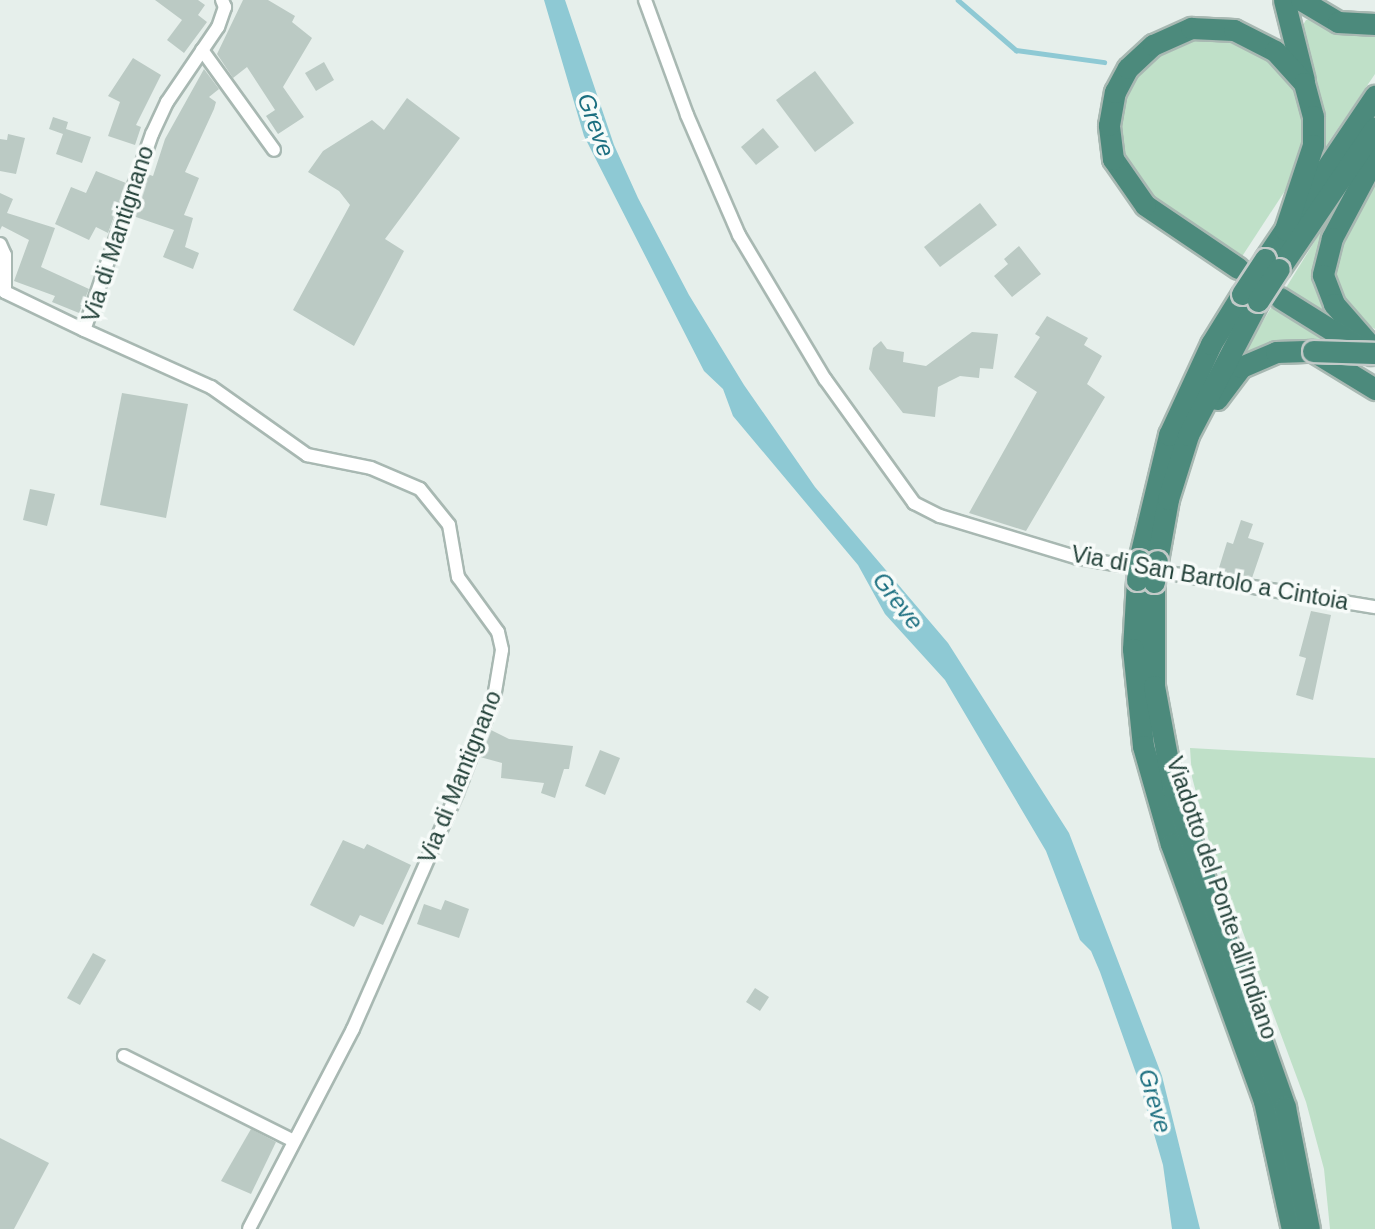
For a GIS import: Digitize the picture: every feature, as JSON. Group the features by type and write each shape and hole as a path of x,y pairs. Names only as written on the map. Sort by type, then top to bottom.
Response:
{"highway":[{"path":"1284,0 1313,116 1313,145 1285,229"},
{"path":"1301,0 1338,22 1375,24"},
{"path":"1238,268 1132,191 1110,143 1115,92 1128,68 1153,45 1179,31 1204,27 1255,37 1275,51 1304,83"},
{"name":"Viadotto del Ponte all'Indiano","path":"1272,264 1285,229 1375,96"},
{"name":"Viadotto del Ponte all'Indiano","path":"1310,1229 1285,1107 1173,789 1154,686 1151,572 1169,435 1212,344 1375,128"},
{"path":"1375,157 1332,238 1323,275 1334,304 1368,335 1375,354"},
{"name":"Viadotto del Ponte all'Indiano","path":"1250,297 1202,404 1177,471 1133,649 1143,746 1171,844 1264,1101 1292,1229"},
{"path":"1280,298 1375,354"},
{"path":"1312,351 1375,389"},
{"path":"1177,471 1226,385 1241,367 1276,352 1375,354"}],"street":[{"name":"Via di Mantignano","path":"222,0 223,16 152,134 84,330 211,387 307,455 371,468 420,489 449,524 458,577 498,632 501,670 478,745 353,1029 292,1140 249,1229"},
{"name":"Via di San Bartolo a Cintoia","path":"645,0 707,164 751,256 825,379 914,503 940,516 1078,558 1375,607"},
{"path":"202,50 274,150"},
{"path":"0,244 5,255 5,292 84,330"},
{"path":"124,1056 292,1140"}],"green space":[{"path":"1306,20 1375,30 1375,74 1326,146 1322,107 1300,30"},
{"path":"1196,36 1223,37 1250,46 1273,61 1297,93 1304,132 1294,177 1241,258 1149,200 1131,180 1116,138 1124,87 1159,49"},
{"path":"1375,166 1375,329 1355,318 1333,279 1339,236"},
{"path":"1345,192 1321,241 1350,339 1284,291"},
{"path":"1274,303 1339,345 1241,358"},
{"path":"1190,748 1375,758 1375,1229 1330,1229 1324,1169 1306,1102 1208,838 1192,777"}],"water":[{"name":"Greve","path":"544,0 565,0 614,145 638,198 689,295 744,385 815,487 948,643 1069,833 1162,1076 1200,1229 1172,1229 1163,1165 1138,1079 1100,972 1091,951 1080,940 1046,851 945,680 885,614 858,565 733,416 723,389 704,371 584,136"}],"building":[{"path":"155,0 198,0 205,5 198,15 207,22 184,53 167,40 182,20"},
{"path":"243,0 268,0 295,16 292,22 312,38 283,87 304,117 278,134 266,116 275,110 247,67 233,78 217,54"},
{"path":"133,58 161,75 136,125 141,127 135,145 108,136 120,102 108,96"},
{"path":"324,62 334,80 316,91 305,73"},
{"path":"204,69 219,89 209,97 216,102 214,109 185,172 199,178 184,215 193,218 185,247 199,253 193,269 163,257 174,230 133,216 147,174 153,176 165,139"},
{"path":"815,71 854,123 815,152 776,100"},
{"path":"407,98 460,138 385,239 404,251 354,346 293,310 350,205 339,191 308,172 323,151 372,120 384,130"},
{"path":"53,117 68,122 66,129 91,137 82,163 56,154 63,134 49,129"},
{"path":"763,128 779,147 756,165 741,147"},
{"path":"8,134 25,138 16,174 0,171 0,139 7,140"},
{"path":"96,171 126,183 108,233 96,227 89,240 55,224 71,187 86,193"},
{"path":"0,193 13,199 7,213 55,228 41,267 89,289 79,313 52,302 55,296 14,281 29,240 2,226 0,230"},
{"path":"980,203 997,225 940,267 924,247"},
{"path":"1019,246 1041,274 1012,297 994,276 1008,264 1004,259"},
{"path":"1047,316 1088,338 1084,345 1102,356 1087,384 1105,397 1026,531 969,513 1037,392 1014,377 1040,337 1035,334"},
{"path":"972,332 998,334 993,369 980,368 979,378 960,376 938,387 935,417 903,413 869,369 873,348 881,341 887,349 904,352 903,362 926,366"},
{"path":"122,393 188,404 166,518 100,505"},
{"path":"30,489 55,494 47,526 23,520"},
{"path":"1241,520 1253,524 1248,538 1264,543 1252,578 1218,571 1227,542 1233,544"},
{"path":"1311,611 1331,615 1313,700 1296,695 1306,658 1299,656"},
{"path":"491,730 509,739 573,746 569,769 564,769 555,798 541,793 544,783 501,778 502,763 480,757"},
{"path":"600,750 620,758 605,795 585,786"},
{"path":"343,840 364,849 367,844 411,865 383,925 360,915 354,927 310,905"},
{"path":"445,900 469,909 459,938 417,924 424,904 441,910"},
{"path":"93,953 106,960 80,1005 67,998"},
{"path":"755,988 769,997 760,1011 746,1002"},
{"path":"251,1129 276,1142 251,1194 221,1181"},
{"path":"0,1138 49,1163 14,1229 0,1229"}],"waterway":[{"path":"958,0 1016,50 1104,62"}]}
